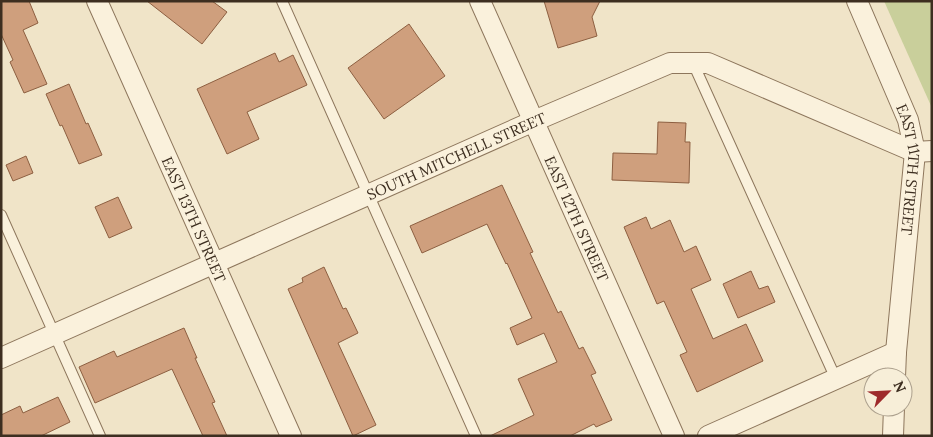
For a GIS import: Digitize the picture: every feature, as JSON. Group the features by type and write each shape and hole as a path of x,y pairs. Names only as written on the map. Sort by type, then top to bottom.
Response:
{"street":[{"name":"EAST 13TH STREET","path":"97,1 291,436"},
{"name":"EAST 12TH STREET","path":"480,1 674,436"},
{"name":"EAST 11TH STREET","path":"857,1 908,120 924,152 895,367"},
{"name":"SOUTH MITCHELL STREET","path":"1,358 534,121 670,63 708,64 924,152"},
{"path":"708,436 896,352"},
{"path":"893,436 894,417"}],"lane":[{"path":"282,1 476,436"},
{"path":"693,63 836,379"},
{"path":"1,215 100,436"}],"green space":[{"path":"884,1 932,1 932,108"}],"building":[{"path":"1,1 29,1 38,23 23,30 47,84 24,93 10,62 13,60 1,34"},
{"path":"147,1 212,1 227,12 202,44"},
{"path":"544,1 600,1 592,17 597,36 558,48"},
{"path":"409,24 445,76 384,119 348,68"},
{"path":"275,53 279,62 293,55 307,85 247,112 259,139 227,154 197,89"},
{"path":"69,84 102,155 79,164 46,94"},
{"path":"658,122 686,123 685,142 690,142 689,183 612,180 613,153 657,154"},
{"path":"26,156 33,173 13,181 6,165"},
{"path":"502,185 533,252 530,253 558,313 561,311 579,349 583,347 596,373 591,375 612,420 596,427 594,424 570,436 490,436 534,415 518,379 557,362 544,333 517,345 510,328 532,318 487,224 422,253 410,226"},
{"path":"118,197 132,228 109,238 95,207"},
{"path":"646,217 651,229 670,220 684,252 696,246 711,280 691,289 713,339 746,324 763,361 697,392 680,355 687,352 664,301 657,304 624,227"},
{"path":"324,267 343,309 346,308 358,333 338,343 376,425 353,436 288,289 303,282 302,278"},
{"path":"751,271 759,289 768,286 775,302 738,318 723,284"},
{"path":"184,328 215,402 212,403 227,436 203,436 172,369 95,403 79,367 114,351 117,357"},
{"path":"58,397 70,422 41,436 1,436 1,415 20,406 23,413"}]}
